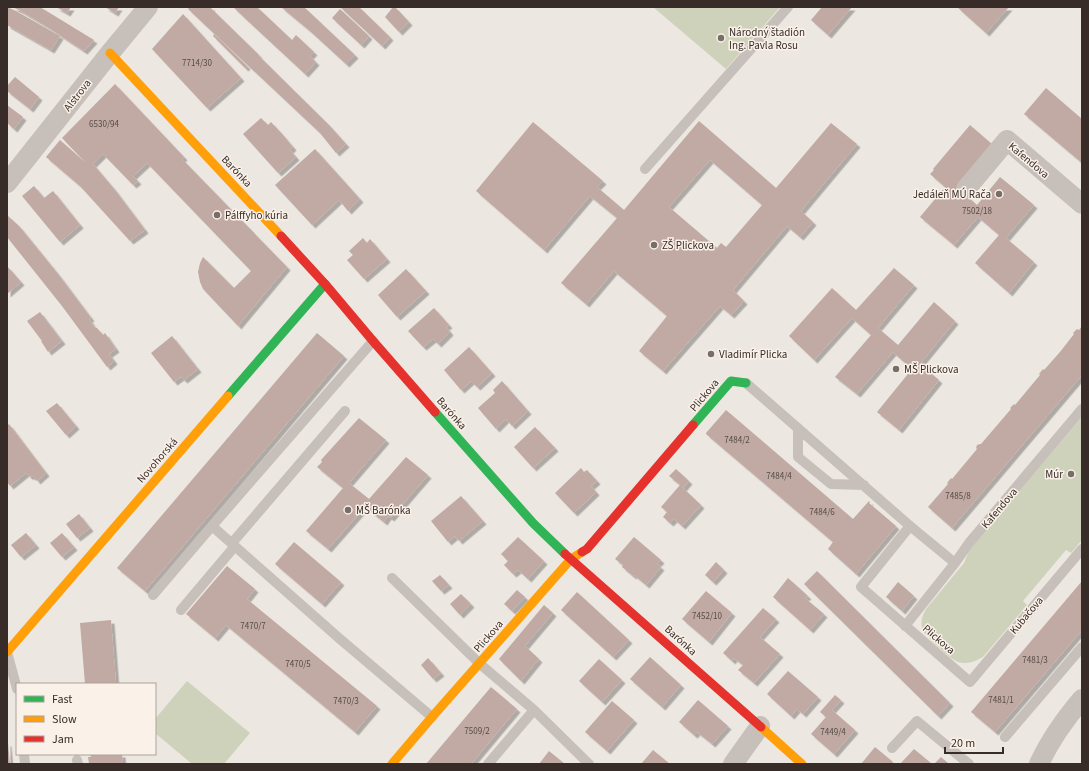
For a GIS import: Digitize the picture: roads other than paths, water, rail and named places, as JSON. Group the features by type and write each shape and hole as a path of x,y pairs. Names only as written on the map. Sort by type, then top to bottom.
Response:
{"street":[{"name":"Alstrova","path":"7,183 148,7"},
{"name":"Barónka","path":"110,53 325,284 373,341 533,523 571,559 802,764"},
{"name":"Kafendova","path":"966,189 1007,140 1082,204"},
{"name":"Novohorská","path":"7,652 325,284"},
{"name":"Plickova","path":"392,764 571,559 587,549 731,382 746,383"},
{"path":"1039,764 1054,736 1066,718 1082,699"},
{"path":"733,764 760,726"}],"lane":[{"path":"645,169 788,7"},
{"path":"153,595 373,341"},
{"name":"Plickova","path":"746,383 910,526 860,587 970,682"},
{"name":"Kafendova","path":"905,626 969,543 1082,409"},
{"path":"181,610 233,544 345,411"},
{"path":"798,428 798,456 831,484 864,485"},
{"path":"212,526 340,639 432,717"},
{"path":"910,526 955,563"},
{"name":"Kubačova","path":"970,682 1082,549"},
{"path":"392,578 480,664 534,710 589,764"},
{"path":"1005,737 1082,648"},
{"path":"7,652 16,685"},
{"path":"488,764 534,710"},
{"path":"892,748 916,721 969,764"}],"place":[{"name":"Národný štadión Ing. Pavla Rosu","path":"721,38"},
{"name":"Jedáleň MÚ Rača","path":"999,194"},
{"name":"Pálffyho kúria","path":"217,215"},
{"name":"ZŠ Plickova","path":"654,245"},
{"name":"Vladimír Plicka","path":"711,354"},
{"name":"MŠ Plickova","path":"896,369"},
{"name":"Múr","path":"1071,474"},
{"name":"MŠ Barónka","path":"348,510"}]}
